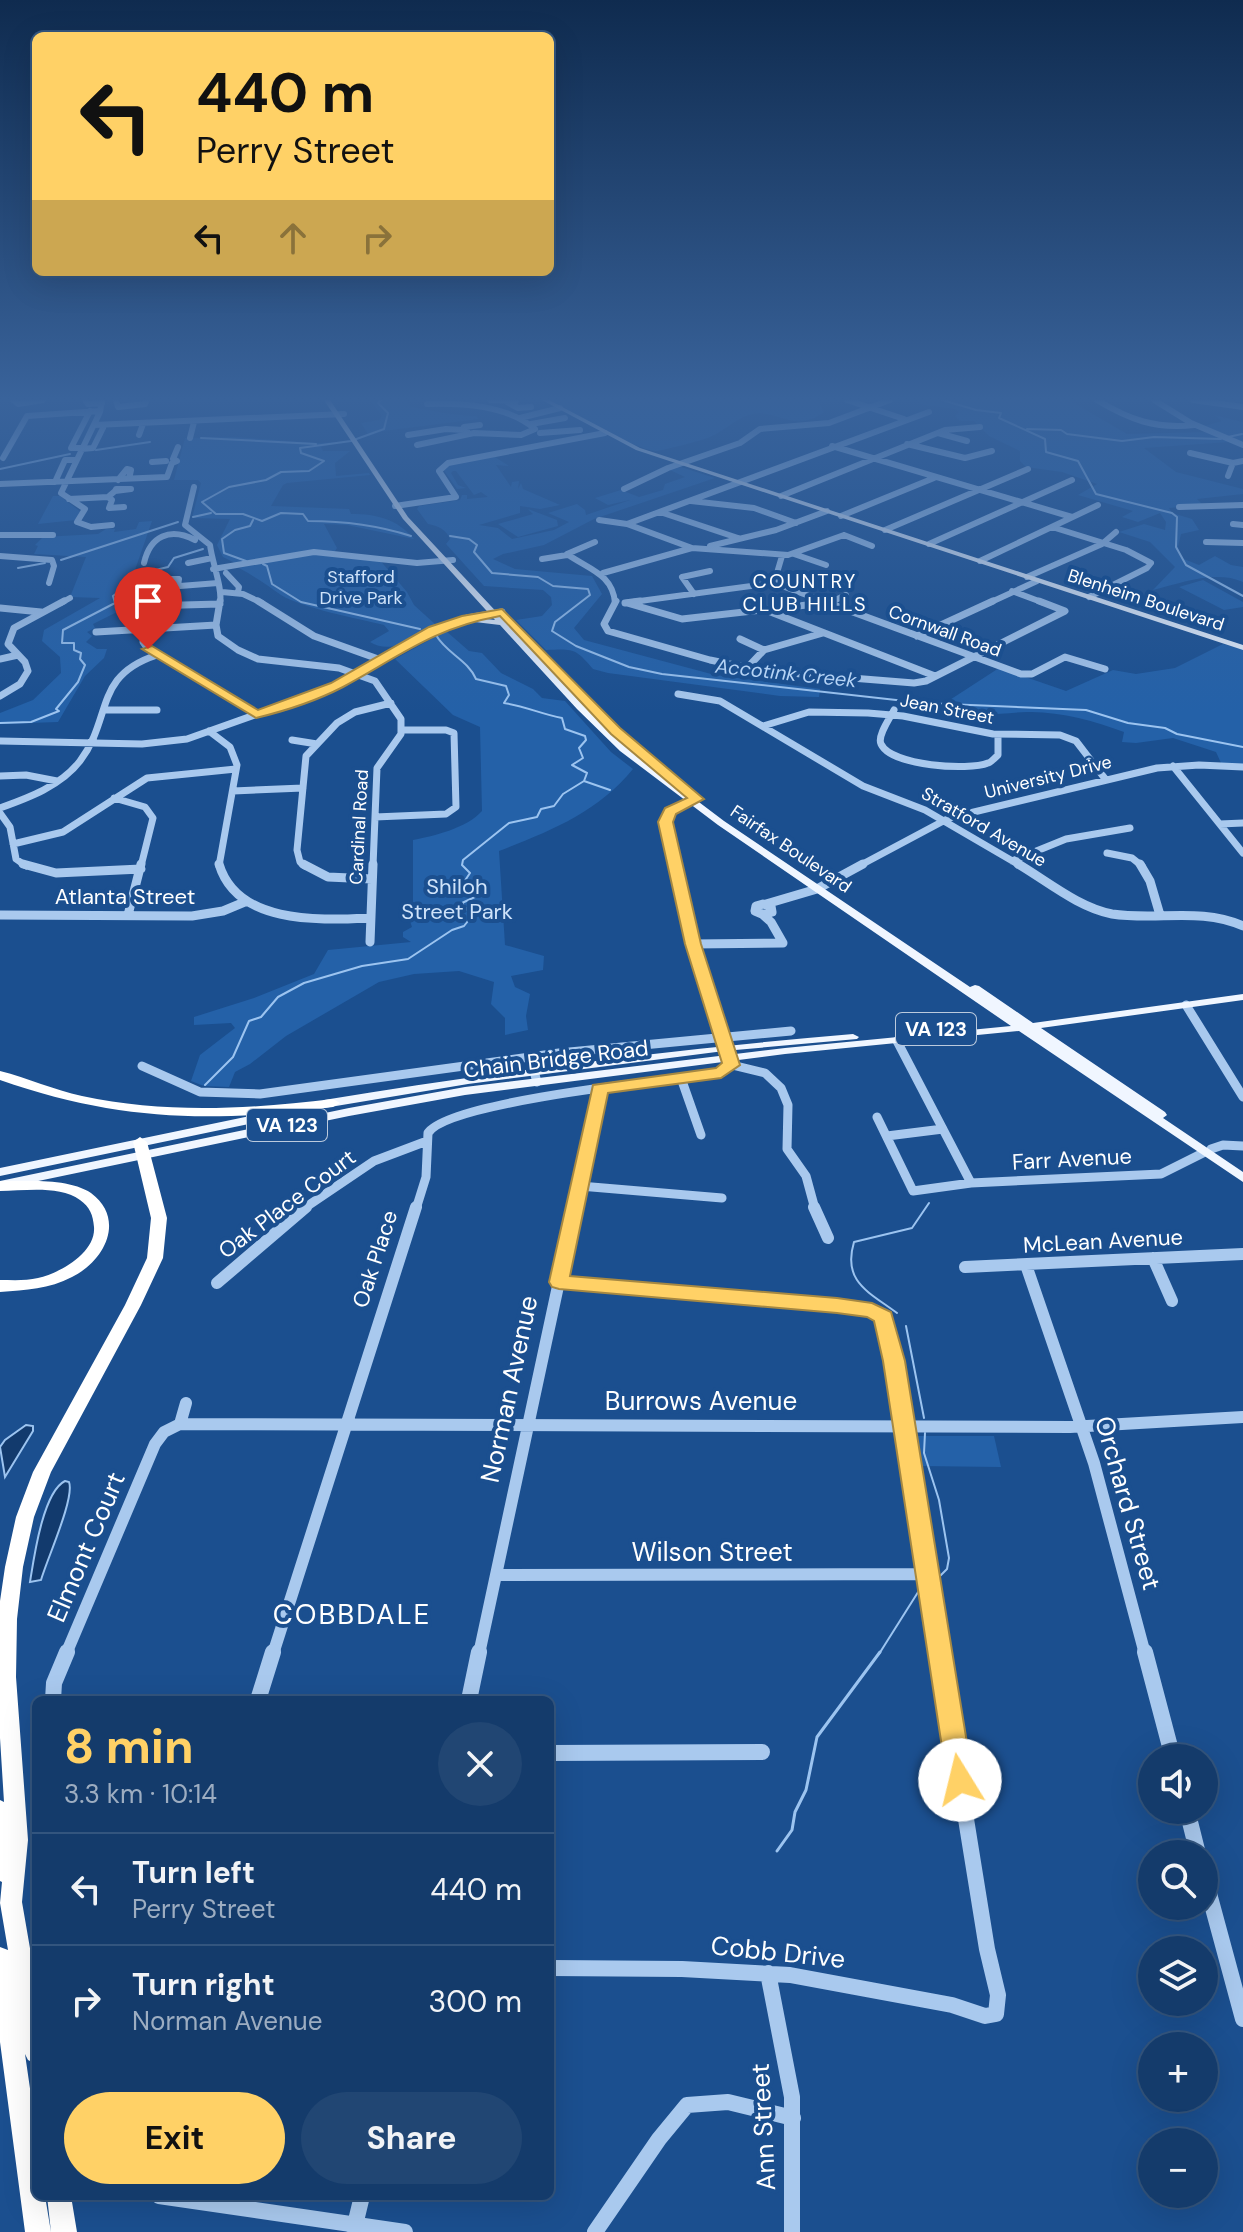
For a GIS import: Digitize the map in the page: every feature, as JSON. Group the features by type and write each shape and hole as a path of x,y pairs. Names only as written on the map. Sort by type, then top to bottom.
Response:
{"highway":[{"path":"0,1075 74,1099 150,1112 240,1114 333,1103"},
{"path":"11,1903 17,1840 6,1648 14,1567 25,1517 42,1472 133,1305 155,1258 159,1218 142,1148"},
{"path":"0,1186 40,1185 75,1190 95,1201 104,1220 95,1250 73,1270 39,1285 0,1286"},
{"path":"0,1810 11,1903 32,2028"},
{"path":"0,1958 32,2189"},
{"path":"34,2200 38,2232"},
{"path":"60,2200 64,2232"}],"main road":[{"name":"Blenheim Boulevard","path":"806,504 1243,648"},
{"name":"Fairfax Boulevard","path":"400,506 483,602 500,616"},
{"name":"Fairfax Boulevard","path":"448,561 607,735 693,800 1243,1178"},
{"path":"477,618 486,611 483,602"},
{"path":"477,618 500,616"},
{"name":"Chain Bridge Road","path":"0,1172 535,1077 727,1052 897,1041 1243,997"},
{"name":"Chain Bridge Road","path":"727,1052 793,1036 1023,1024"},
{"path":"793,1036 813,1043 883,1038 897,1041"},
{"name":"Chain Bridge Road","path":"0,1186 142,1148 333,1103 430,1085 535,1077"},
{"name":"Fairfax Boulevard","path":"1207,1151 1243,1171"}],"street":[{"path":"75,504 85,509 77,522 82,525 112,525"},
{"path":"110,504 109,508 124,507"},
{"path":"190,504 185,523 191,532 209,542 213,569 222,592 216,625 222,640 260,661 333,668 357,674 378,683 401,720 403,730 446,730 454,733 456,807 446,814 375,817"},
{"path":"400,506 411,504"},
{"path":"627,524 681,504"},
{"path":"718,504 754,508 797,523"},
{"path":"841,516 870,504"},
{"path":"885,530 945,504"},
{"path":"929,544 1019,504"},
{"path":"1026,504 1072,517"},
{"path":"980,561 1098,505"},
{"path":"1179,507 1243,505"},
{"path":"709,547 797,523 827,511"},
{"path":"660,512 739,539"},
{"path":"599,520 627,524 692,548"},
{"path":"1233,524 1243,525"},
{"path":"1052,527 1145,558 1151,564 1089,597"},
{"path":"144,563 151,541 165,535 191,532"},
{"path":"1027,577 1104,543 1116,532"},
{"path":"603,573 692,548 709,547 782,556 844,533 872,546"},
{"path":"0,535 53,535"},
{"path":"182,535 199,543"},
{"path":"567,555 569,551 595,542"},
{"path":"1206,542 1243,543"},
{"path":"213,569 319,552 413,563 448,561"},
{"path":"792,553 826,565"},
{"path":"542,559 567,555 603,573 616,603"},
{"path":"0,556 52,560 54,566 49,583"},
{"path":"0,568 9,556"},
{"path":"616,603 774,583 782,556"},
{"path":"188,563 212,558"},
{"path":"694,594 682,577 710,571"},
{"path":"226,573 239,587 238,592"},
{"path":"917,636 1037,581"},
{"path":"178,585 218,583"},
{"name":"Cornwall Road","path":"774,583 1025,675 1065,657 1105,669"},
{"path":"616,603 604,624 612,633 747,668 914,683 935,676 1068,610 1012,591"},
{"path":"222,592 238,592 277,609 294,625 353,652 381,660"},
{"path":"627,603 677,619 827,603 846,595"},
{"path":"0,696 20,684 27,674 27,665 8,644 13,629 70,598"},
{"path":"146,606 220,604"},
{"path":"0,608 41,612"},
{"path":"766,610 935,676"},
{"path":"0,741 162,743 209,731 329,688 448,624 500,616"},
{"path":"96,632 216,625"},
{"path":"145,629 144,644 157,655 256,714"},
{"path":"747,668 764,650 823,633"},
{"path":"740,639 764,650"},
{"path":"0,659 18,655"},
{"path":"141,869 36,871 18,862 9,823 0,811 57,781 76,765 90,743 122,672 157,655"},
{"path":"824,677 826,665"},
{"name":"Stratford Avenue","path":"678,694 713,698 863,786 916,805 1096,910 1114,914 1217,917 1243,926"},
{"path":"372,879 333,878 311,871 300,862 297,850 306,756 348,715 391,703"},
{"path":"104,710 157,710"},
{"path":"893,711 880,739 881,745 891,755 911,762 989,763 998,755 998,735"},
{"name":"Jean Street","path":"763,726 814,712 893,711 998,735 1050,734 1076,741 1106,780"},
{"name":"Cardinal Road","path":"370,942 379,760 403,730"},
{"path":"209,731 230,747 236,769 219,871 226,885 247,901 272,913 297,919 371,918"},
{"path":"292,740 317,744"},
{"path":"1173,766 1243,853"},
{"name":"University Drive","path":"693,944 784,944 769,912 942,820 1173,766 1243,767"},
{"path":"13,844 58,834 150,777 236,769"},
{"path":"0,776 26,775 57,781"},
{"path":"233,791 303,788"},
{"path":"114,798 141,805 152,814 128,915"},
{"path":"427,1141 428,1132 434,1124 457,1116 522,1101 721,1073 727,1052 693,944 665,820 670,811 693,800"},
{"path":"1220,824 1243,823"},
{"path":"1012,861 1066,839 1130,828"},
{"path":"1107,853 1131,856 1149,874 1160,915"},
{"name":"Atlanta Street","path":"0,915 202,915 247,901"},
{"path":"1186,1005 1243,1097"},
{"path":"897,1041 971,1183"},
{"path":"727,1052 765,1073 778,1083 784,1093 788,1105 787,1149 806,1176 813,1205 828,1238"},
{"name":"Chain Bridge Road","path":"142,1066 191,1089 227,1094 312,1087 530,1057 727,1052"},
{"path":"530,1057 535,1077"},
{"path":"681,1078 701,1135"},
{"name":"Norman Avenue","path":"470,1696 600,1089"},
{"path":"877,1117 887,1136 943,1129"},
{"name":"Farr Avenue","path":"887,1136 913,1191 971,1183 1161,1174 1223,1145 1243,1146"},
{"name":"Oak Place Court","path":"217,1283 270,1236 350,1176 379,1160 427,1141"},
{"name":"Oak Place","path":"259,1696 426,1177 427,1141"},
{"path":"580,1186 722,1198"},
{"name":"McLean Avenue","path":"965,1267 1243,1254"},
{"path":"1153,1258 1172,1301"},
{"name":"Orchard Street","path":"1026,1265 1082,1427 1169,1744"},
{"path":"559,1282 864,1309 878,1313 888,1326 927,1574"},
{"path":"180,1424 186,1403"},
{"name":"Burrows Avenue","path":"180,1424 1082,1427 1243,1417"},
{"name":"Elmont Court","path":"53,1696 54,1683 155,1444 164,1432 180,1424"},
{"name":"Wilson Street","path":"497,1575 927,1574"},
{"name":"Cobb Drive","path":"554,1968 768,1973 952,2005 985,2016 996,2014 998,1995 987,1949 927,1574"},
{"path":"554,1753 762,1752"},
{"path":"1216,1920 1243,2019"},
{"name":"Ann Street","path":"768,1973 770,1996 789,2072 793,2118 792,2232"},
{"path":"595,2232 659,2139 687,2105 727,2101 747,2103 793,2118"},
{"path":"185,2200 354,2229 405,2232"},
{"path":"354,2229 361,2200"}],"green space":[{"path":"49,504 71,504 81,512 76,520 38,524"},
{"name":"Stafford Drive Park","path":"196,504 272,504 349,509 351,514 393,522 414,539 347,525 324,524 337,548 335,551 322,551 378,558 414,605 436,625 395,646 379,646 370,642 389,631 384,625 290,600 239,568 318,551 235,563 223,557 217,545 230,519 192,518"},
{"path":"576,504 585,510 586,515 618,504 638,504 594,519 544,545 493,559 515,569 592,576 602,594 574,628 584,640 715,675 820,689 819,697 780,696 608,673 593,669 573,651 546,650 516,620 542,616 552,605 551,597 543,590 484,586 446,544 450,539 446,533 428,524 417,509 419,506 560,505 540,509 520,506 520,513 479,525 498,528 512,539 554,530 569,522 548,513"},
{"path":"1109,504 1202,504 1169,508 1172,513 1192,519 1199,530 1181,534 1178,547 1181,558 1199,565 1215,556 1231,565 1243,567 1243,582 1210,577 1153,590 1175,567 1150,542 1119,532 1144,524 1165,530 1166,522 1160,513 1138,522 1122,517 1133,511"},
{"path":"528,509 557,520 558,526 518,537 498,524 533,514"},
{"path":"152,521 121,610 93,624 95,628 87,632 92,636 86,642 97,649 107,649 104,658 85,676 58,722 0,724 0,713 33,700 61,673 60,657 42,641 44,630 100,598 70,597 86,557 34,554 38,546 35,545 43,537 98,534 106,529 115,529 114,532 136,529 139,522"},
{"path":"1203,580 1243,602 1243,607 1224,610 1179,587"},
{"name":"Shiloh Street Park","path":"446,631 469,651 482,653 501,673 533,689 542,698 565,701 611,752 633,769 604,798 572,819 499,851 505,945 544,956 543,970 511,976 515,987 530,994 526,1016 528,1030 505,1035 505,1018 491,1004 494,982 459,971 414,974 379,982 286,1036 235,1072 229,1087 204,1086 191,1081 200,1055 235,1028 231,1023 194,1025 194,1017 314,974 328,950 411,942 403,937 403,932 412,927 407,912 413,901 413,840 459,827 482,811 480,727 453,715 395,659"},
{"path":"1223,644 1243,649 1243,765 1221,763 1216,752 1173,738 1122,742 1124,732 1064,715 1039,712 973,714 942,705 999,668 1066,691 1113,670 1136,674 1175,668"},
{"path":"914,1436 994,1436 1001,1467 920,1466"}],"shaded area":[{"path":"26,1425 33,1426 33,1431 5,1477 0,1447"},
{"path":"65,1481 69,1482 70,1490 60,1529 41,1580 30,1582 45,1511 57,1487"}],"waterway":[{"name":"Accotink Creek","path":"205,504 216,514 243,514 262,521 281,513 303,514 308,521 360,524 411,536"},
{"path":"1137,504 1177,517 1176,547 1186,565 1243,596"},
{"path":"193,517 211,513"},
{"path":"246,561 224,553 222,539 235,530 250,526 253,520"},
{"path":"61,560 178,522"},
{"name":"Accotink Creek","path":"450,536 469,539 477,545 474,552 492,573 538,577 553,586 588,589 590,595 555,622 552,631 576,646 629,667 662,674 923,703 1086,710 1128,723 1165,728 1177,734 1243,747"},
{"path":"0,723 31,722 59,711 56,709 78,682 85,665 80,659 81,653 74,650 74,643 62,643 63,630 115,603 113,596 121,590 118,588 124,584 126,577 168,567 174,558 203,549"},
{"path":"18,568 45,563"},
{"path":"263,564 267,566 272,584 301,602 420,629"},
{"path":"436,635 476,679 506,686 509,695 504,703 562,718 565,729 585,736 586,740 579,748 583,758 572,765 587,773 584,781"},
{"path":"205,1085 233,1057 249,1021 261,1017 278,997 304,983 362,966 408,959 452,930 464,926 472,916 462,903 477,896 478,891 462,885 470,873 462,865 463,860 509,823 537,817 541,809 554,806 563,794 584,781"},
{"path":"584,781 610,790"},
{"path":"897,1313 868,1292 855,1277 851,1256 854,1242 912,1228 929,1203"},
{"path":"906,1326 924,1418"},
{"path":"925,1433 924,1453 939,1500 949,1558 947,1569 937,1579"},
{"path":"879,1654 920,1589"},
{"path":"777,1851 792,1830 795,1812 806,1790 817,1737 880,1652"}],"district":[{"name":"COUNTRY CLUB HILLS","path":"805,592"},
{"name":"COBBDALE","path":"352,1614"}],"route":[{"path":"148,649 256,714 336,686 433,630 467,618 502,612 615,731 697,799 670,811 666,822 693,944 718,1019 722,1043 732,1065 721,1073 600,1089 559,1282 837,1305 872,1311 883,1317 888,1326 894,1361 960,1780"}]}
